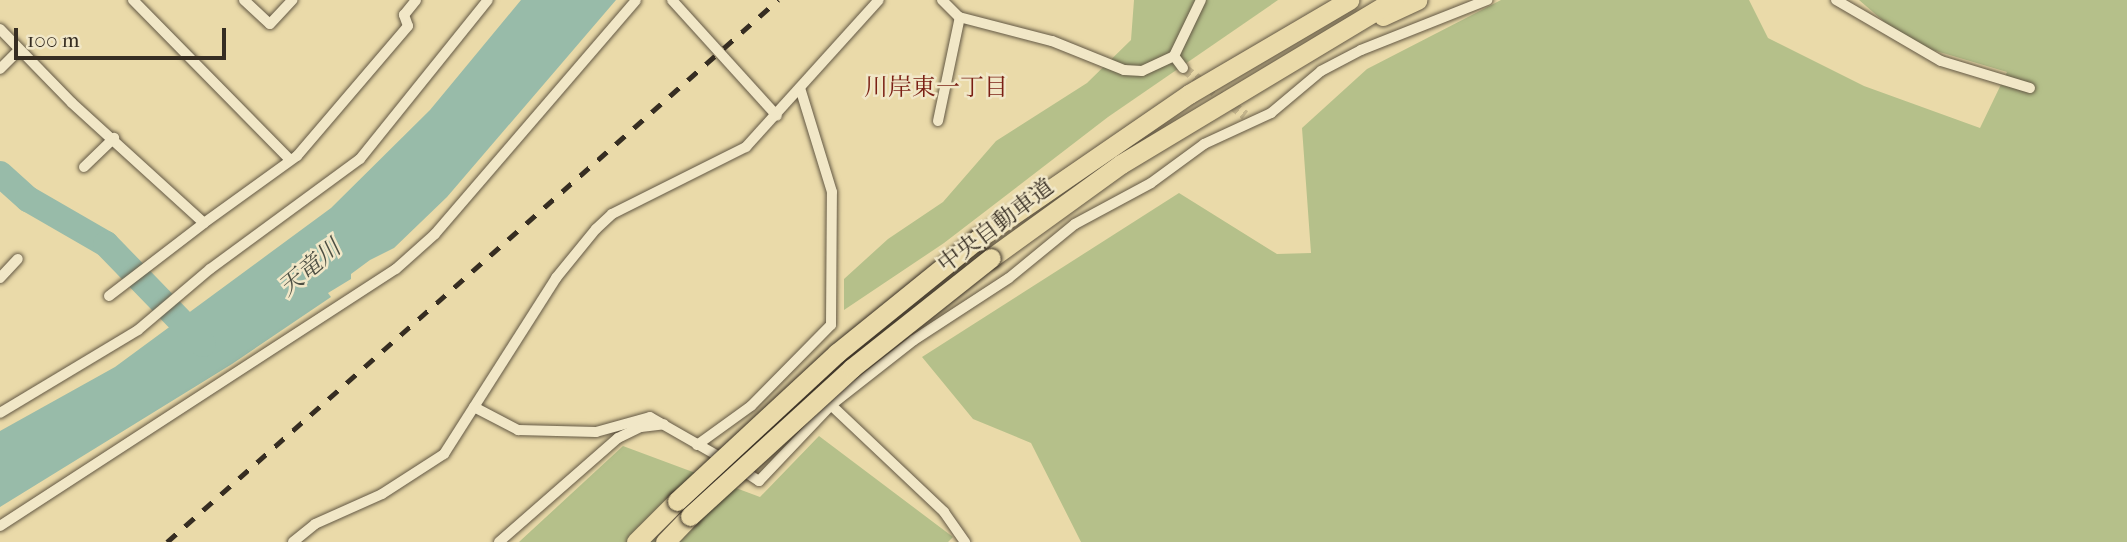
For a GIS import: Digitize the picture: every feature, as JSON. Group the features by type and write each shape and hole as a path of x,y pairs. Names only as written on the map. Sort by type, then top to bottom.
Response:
{"highway":[{"path":"1112,145 1237,54 1330,0"},
{"name":"中央自動車道","path":"636,542 836,353 978,239 1112,145 1256,52 1349,0"},
{"name":"中央自動車道","path":"665,542 852,368 991,258 1121,164 1290,59 1394,0"},
{"path":"1290,59 1417,0"}],"street":[{"path":"132,0 290,160"},
{"path":"244,0 270,24 292,0"},
{"path":"108,296 290,160 408,26 404,15 416,0"},
{"path":"0,413 138,330 210,269 360,159 488,0"},
{"path":"0,526 396,269 435,234 636,0"},
{"path":"672,0 776,116"},
{"path":"293,542 315,524 382,494 444,454 556,278 596,229 612,214 727,159 746,147 879,0"},
{"path":"942,0 960,17 1052,41 1124,70 1142,71 1174,56 1201,0"},
{"path":"474,407 519,430 596,432 650,417 759,481 831,405 914,340 1009,278 1075,224 1151,183 1204,144 1321,71 1361,50 1487,0"},
{"path":"1836,0 1941,61 2029,88"},
{"path":"938,121 960,17"},
{"path":"0,29 19,50 204,223"},
{"path":"0,69 19,50"},
{"path":"1174,56 1183,68"},
{"path":"697,445 751,406 831,325 832,192 800,88"},
{"path":"84,167 114,138"},
{"path":"0,278 18,259"},
{"path":"831,405 944,512 965,542"},
{"path":"499,542 618,438 641,427 664,424"}],"green space":[{"path":"1134,0 1278,0 1108,117 944,243 844,310 844,279 888,239 943,202 996,141 1087,83 1131,40"},
{"path":"1501,0 1749,0 1768,38 1864,86 1980,128 2007,72 1909,43 1859,0 2127,0 2127,542 1081,542 1031,443 973,419 922,357 1179,193 1277,254 1311,253 1302,128 1367,69"},
{"path":"819,436 953,537 948,542 519,542 623,446 760,497"}],"water":[{"name":"天竜川","path":"521,0 616,0 447,197 394,248 370,260 351,274 351,279 328,293 331,297 232,364 0,507 0,431 115,367 331,208 430,110"}],"waterway":[{"path":"0,174 28,199 106,244 203,344"}],"tunnel":[{"path":"1183,68 1245,115"}],"railway":[{"path":"167,542 778,0"}],"district":[{"name":"川岸東一丁目","path":"936,88"}]}
